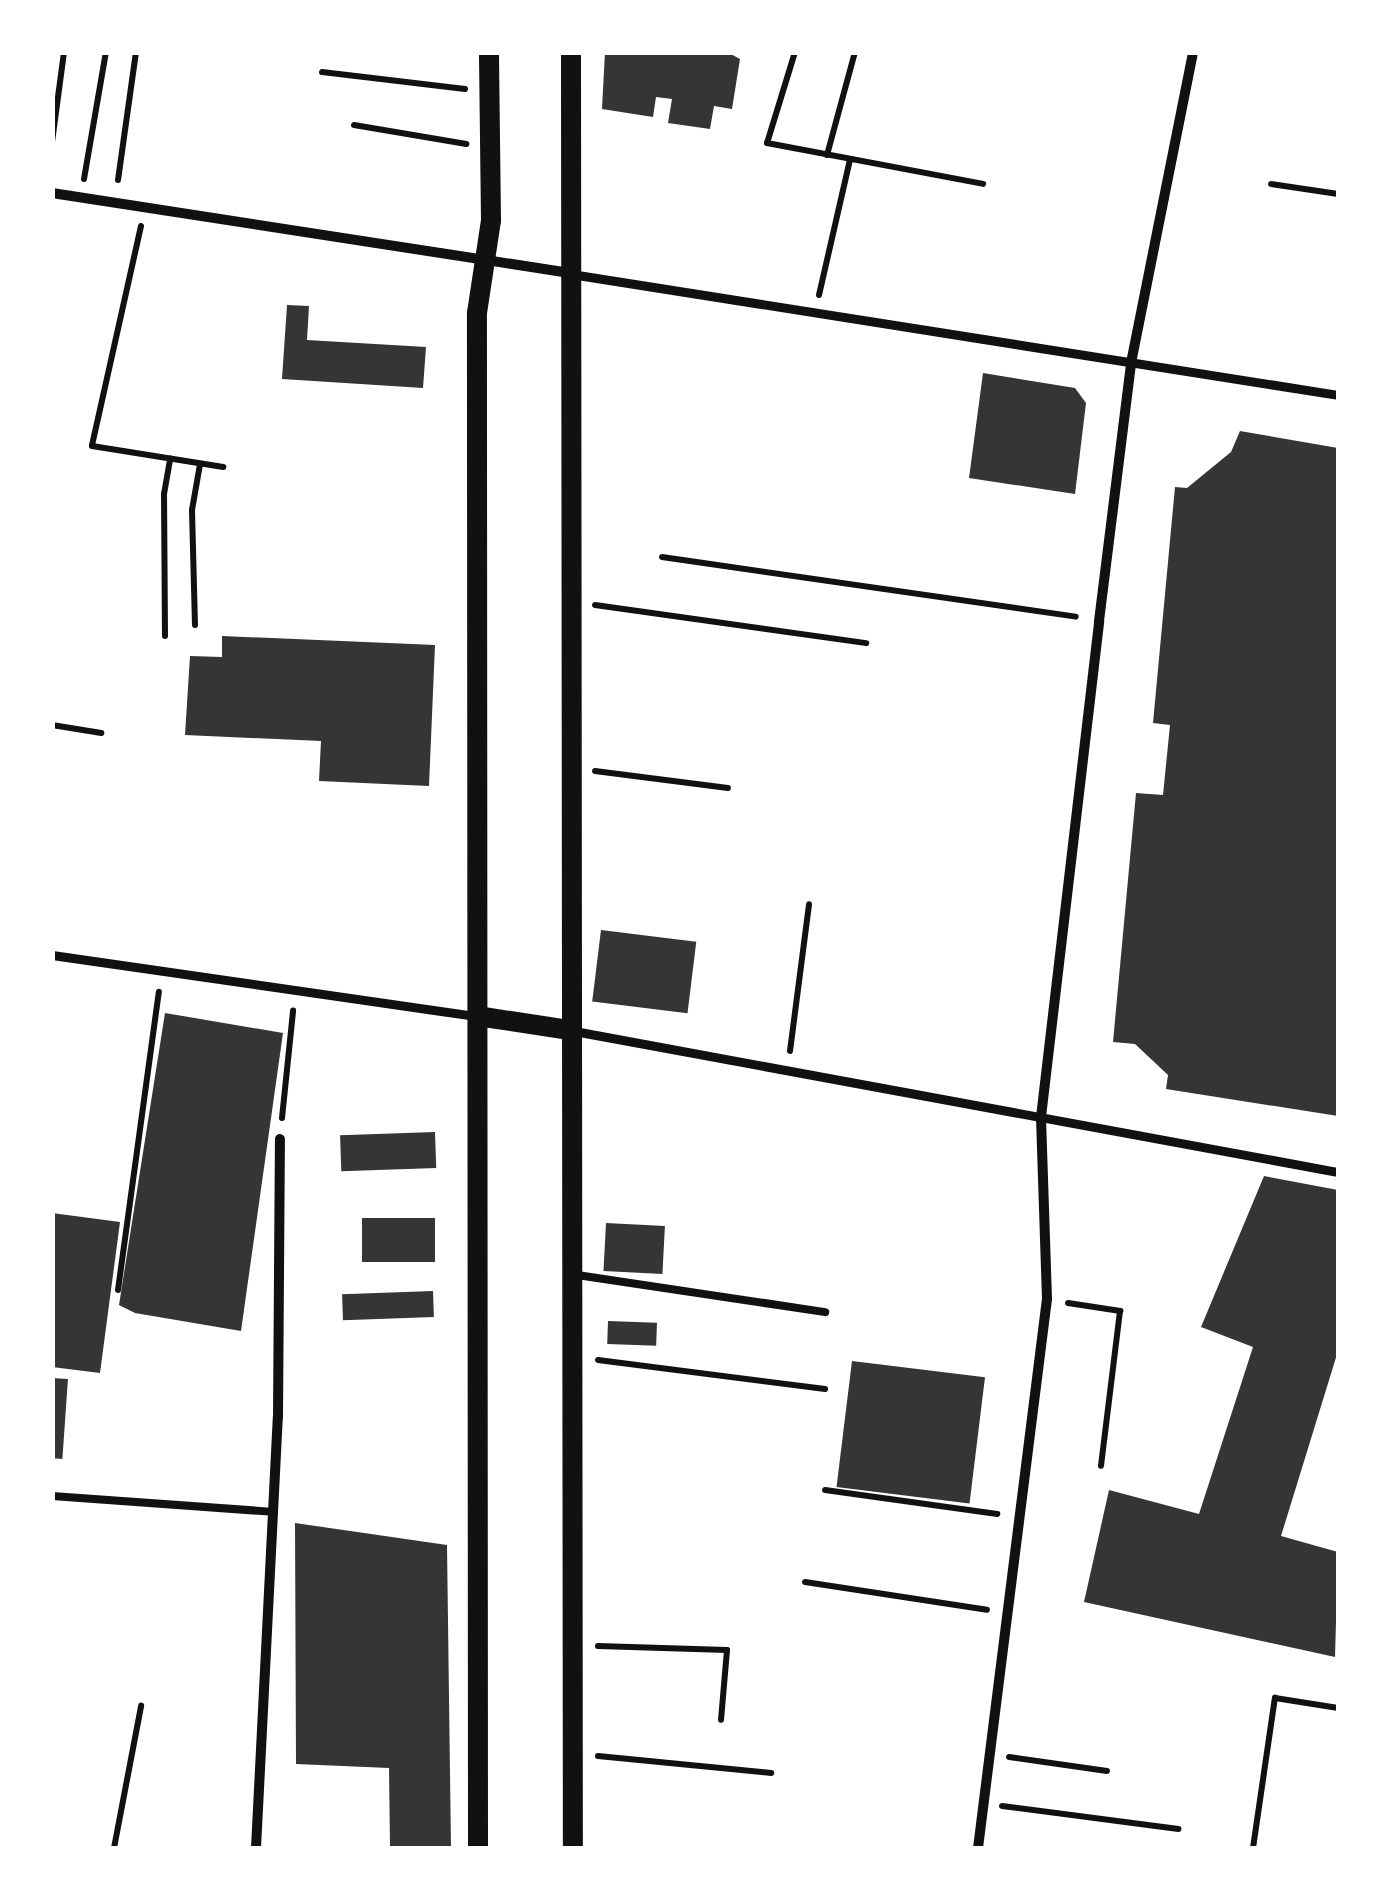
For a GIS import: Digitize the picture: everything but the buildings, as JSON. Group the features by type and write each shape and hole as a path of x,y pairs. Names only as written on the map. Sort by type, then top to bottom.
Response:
{"main road":[{"path":"478,1848 477,312 491,148 490,52"},
{"path":"571,52 573,1848"},
{"path":"478,1016 570,1030"}],"street":[{"path":"978,1848 1005,1612 1048,1299 1040,1116 1131,362 1194,52"},
{"path":"52,193 484,264 570,274 1338,395"},
{"path":"52,955 478,1016"},
{"path":"570,1030 1338,1172"},
{"path":"256,1848 272,1512 280,1139"}],"lane":[{"path":"570,1274 824,1312"},
{"path":"52,1496 272,1512"}],"path":[{"path":"52,142 64,52"},
{"path":"81,197 106,52"},
{"path":"115,203 136,52"},
{"path":"796,52 767,143 983,184"},
{"path":"827,155 855,52"},
{"path":"322,72 489,92"},
{"path":"354,125 491,148"},
{"path":"815,312 850,160"},
{"path":"1271,184 1338,194"},
{"path":"145,209 92,446 223,468"},
{"path":"165,636 164,494 170,459"},
{"path":"195,625 192,510 200,464"},
{"path":"662,557 1100,621"},
{"path":"569,601 866,643"},
{"path":"52,725 101,733"},
{"path":"570,768 728,788"},
{"path":"788,1070 808,904"},
{"path":"118,1290 162,970"},
{"path":"280,1139 295,990"},
{"path":"1048,1299 1120,1310 1101,1466"},
{"path":"570,1356 825,1389"},
{"path":"825,1490 1019,1517"},
{"path":"805,1582 1005,1612"},
{"path":"572,1645 727,1650 722,1720"},
{"path":"1253,1848 1275,1698 1338,1708"},
{"path":"114,1848 141,1706"},
{"path":"572,1754 771,1772"},
{"path":"987,1754 1107,1771"},
{"path":"982,1804 1179,1830"}]}
